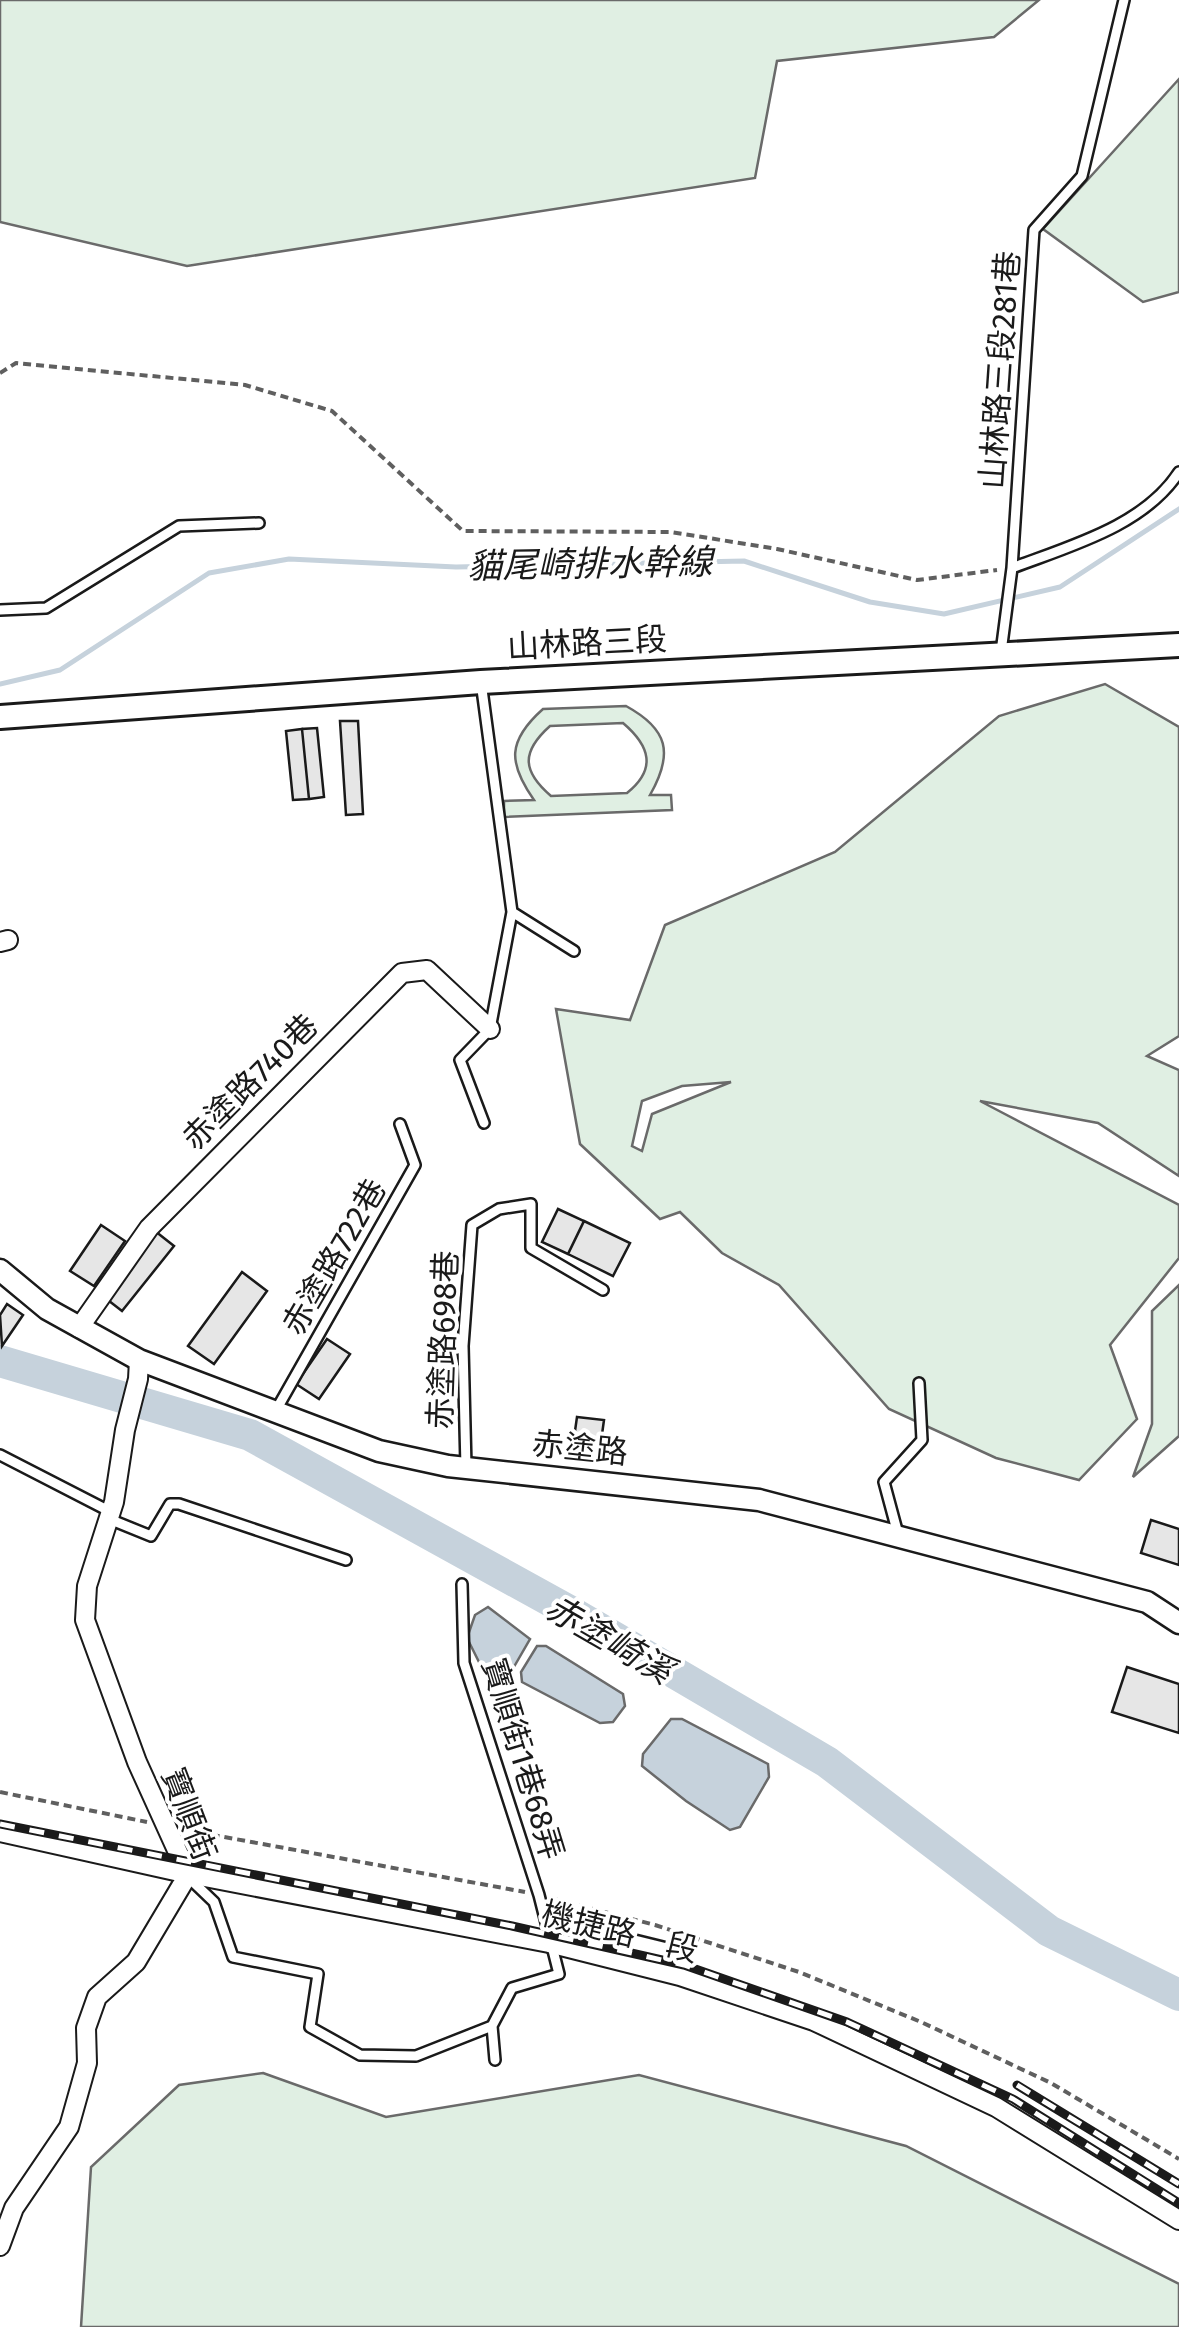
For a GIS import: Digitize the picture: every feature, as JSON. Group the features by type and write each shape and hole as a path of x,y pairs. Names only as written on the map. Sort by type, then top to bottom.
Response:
{"main road":[{"name":"山林路三段","path":"0,717 481,682 1179,645"}],"street":[{"name":"赤塗路740巷","path":"79,1328 149,1228 402,973 427,970 490,1029"},
{"name":"赤塗路","path":"0,1270 38,1302 138,1370 275,1412 379,1451 466,1467 759,1500 1147,1602 1179,1623"},
{"name":"寶順街","path":"0,2246 14,2208 69,2127 86,2063 86,2028 97,1997 136,1962 186,1878 137,1762 85,1620 86,1586 110,1516 138,1370"},
{"name":"機捷路一段","path":"0,1832 184,1873 549,1944 680,1976 814,2020 996,2107 1179,2220"}],"lane":[{"name":"山林路三段281巷","path":"1002,652 1012,568 1034,230 1082,176 1124,0"},
{"path":"1012,568 1102,534 1166,492 1179,472"},
{"path":"0,610 46,608 179,526 259,523"},
{"path":"481,682 512,912 490,1029 460,1060 484,1123"},
{"path":"512,912 574,951"},
{"name":"赤塗路722巷","path":"275,1412 415,1165 400,1124"},
{"name":"赤塗路698巷","path":"466,1467 463,1346 472,1225 498,1209 532,1204 531,1248 603,1290"},
{"path":"899,1536 884,1482 922,1440 919,1384"},
{"path":"0,1455 151,1536 170,1504 179,1504 346,1560"},
{"name":"寶順街1巷68弄","path":"462,1584 464,1663 539,1895 559,1974 512,1988 492,2026"},
{"path":"184,1873 214,1902 233,1957 318,1974 310,2027 360,2055 416,2056 492,2026 495,2060"}],"path":[{"path":"0,373 16,363 245,385 332,411 464,530 671,532 777,549 917,580 1012,568"}],"green space":[{"path":"0,0 1039,0 994,37 777,61 755,178 187,266 0,222"},
{"path":"1179,79 1179,292 1143,302 1043,229"},
{"path":"1105,684 1179,727 1179,1036 1147,1056 1179,1070 1179,1176 1098,1123 980,1101 1179,1205 1179,1258 1110,1345 1137,1419 1079,1480 996,1458 889,1409 779,1285 722,1253 680,1212 660,1219 580,1144 556,1009 630,1020 665,925 835,852 999,716","holes":["731,1082 652,1114 642,1151 632,1146 642,1101 682,1086"]},
{"path":"626,706 640,715 663,743 662,767 650,795 671,795 672,810 504,817 504,801 534,800 519,775 515,753 523,732 543,709","holes":["623,723 644,749 646,766 627,793 551,796 530,770 534,744 550,726"]},
{"path":"1179,1285 1179,1436 1133,1477 1152,1424 1152,1311"},
{"path":"263,2073 386,2117 639,2075 906,2146 1179,2284 1179,2327 81,2327 91,2167 179,2085"}],"shaded area":[{"path":"488,1607 530,1639 511,1672 482,1668 467,1638 475,1615"},
{"path":"537,1646 546,1646 623,1694 625,1706 613,1722 600,1723 522,1682 521,1672"},
{"path":"671,1719 682,1719 768,1764 769,1777 740,1827 730,1830 642,1766 643,1754"}],"building":[{"path":"340,721 358,721 363,814 346,815"},
{"path":"317,728 324,797 309,799 302,729"},
{"path":"302,729 309,799 293,800 286,731"},
{"path":"558,1209 584,1221 568,1254 542,1242"},
{"path":"584,1221 630,1243 613,1276 568,1254"},
{"path":"101,1225 125,1241 94,1286 70,1271"},
{"path":"155,1231 174,1246 122,1311 104,1297"},
{"path":"242,1272 267,1291 214,1364 188,1346"},
{"path":"7,1304 23,1315 2,1346 0,1315"},
{"path":"327,1339 350,1354 319,1399 296,1384"},
{"path":"577,1417 604,1420 598,1463 571,1459"},
{"path":"1151,1520 1179,1529 1179,1565 1141,1553"},
{"path":"1127,1667 1179,1684 1179,1733 1112,1712"}],"waterway":[{"name":"貓尾崎排水幹線","path":"0,684 60,670 209,573 289,559 456,567 744,561 870,602 944,614 1060,587 1179,509"},
{"name":"赤塗崎溪","path":"0,1361 250,1435 571,1612 827,1762 1049,1931 1179,1995"}],"railway":[{"path":"0,1824 512,1926 684,1965 847,2022 1013,2099 1179,2203"},
{"path":"1017,2085 1179,2184"}]}
